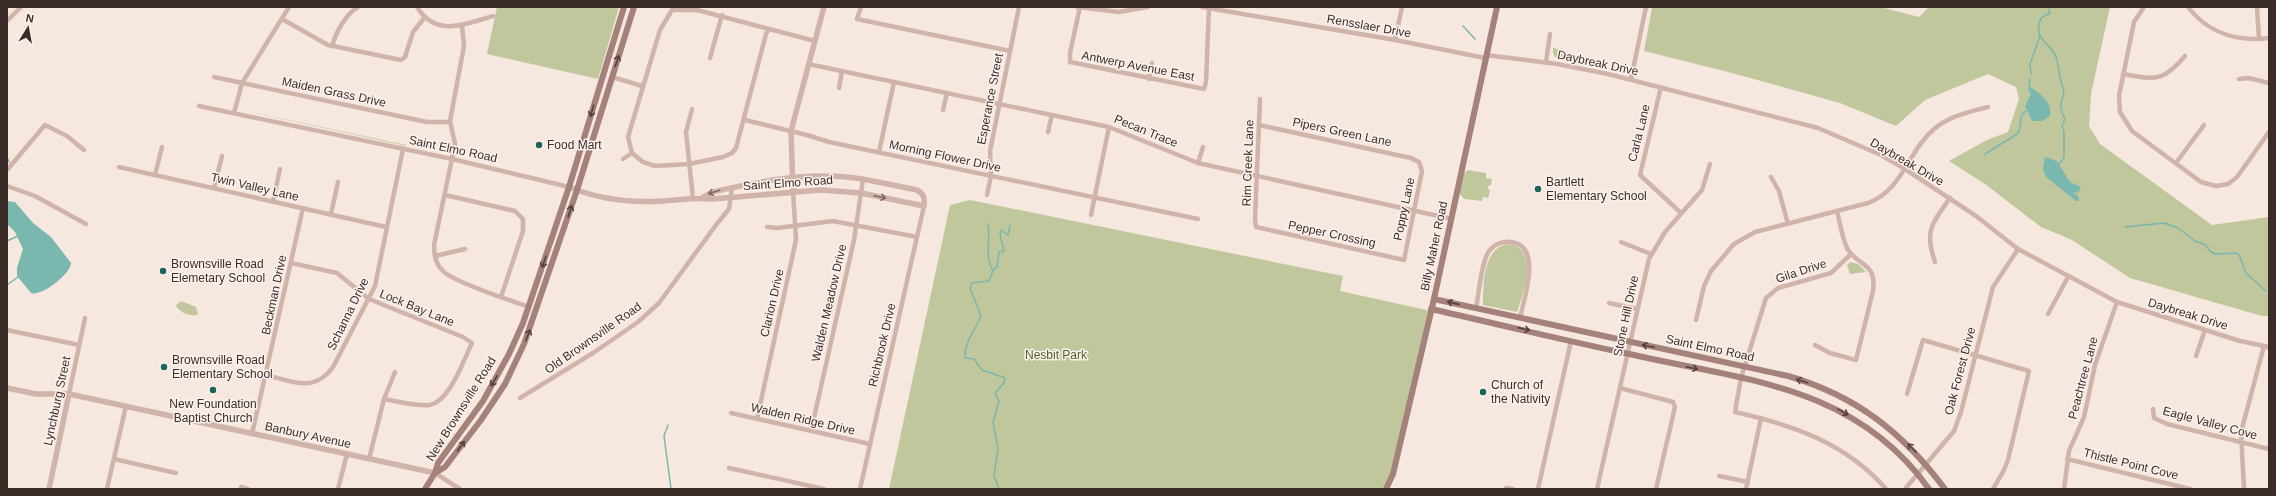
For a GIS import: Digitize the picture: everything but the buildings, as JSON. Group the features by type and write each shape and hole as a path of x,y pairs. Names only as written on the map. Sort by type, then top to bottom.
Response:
{"main road":[{"name":"New Brownsville Road","path":"435,473 438,463 483,401 517,337 529,307 569,187 624,7"},
{"name":"New Brownsville Road","path":"435,473 445,467 481,420 505,384 516,362 532,324 577,190 634,7"},
{"name":"Billy Maher Road","path":"1386,489 1393,474 1434,299 1497,7"},
{"name":"Saint Elmo Road","path":"1434,299 1788,376 1820,387 1847,400 1874,416 1893,430 1926,463 1945,489"},
{"name":"Saint Elmo Road","path":"1431,309 1741,378 1815,398 1842,411 1866,426 1895,449 1918,473 1929,489"},
{"path":"1479,309 1480,320"},
{"path":"1509,326 1511,316"},
{"path":"1866,426 1874,416"},
{"path":"425,489 435,473"}],"street":[{"path":"7,21 21,7"},
{"path":"234,113 242,82 289,7"},
{"path":"332,46 336,34 346,19 358,7"},
{"path":"417,7 425,17 446,26 462,26 493,16"},
{"path":"793,191 791,131 824,7"},
{"path":"861,7 858,19 1010,51"},
{"name":"Esperance Street","path":"987,195 991,176 990,153 1019,7"},
{"path":"1079,7 1119,12 1148,7"},
{"name":"Antwerp Avenue East","path":"1079,7 1069,62 1204,89 1206,82 1209,8"},
{"name":"Rensslaer Drive","path":"1202,7 1486,57"},
{"path":"1395,40 1402,7"},
{"path":"1631,79 1646,7"},
{"path":"2144,7 2135,19 2118,99 2119,110 2125,122 2136,134 2207,185 2216,186 2227,184 2239,176 2269,132"},
{"path":"2188,7 2206,25 2225,35 2244,39 2269,38"},
{"path":"2257,7 2259,39"},
{"path":"769,29 745,120 736,148 732,153 723,157 689,164 655,166 642,162 632,153 629,146 629,129 662,25 672,10 689,8 722,15 815,41"},
{"path":"710,58 722,15"},
{"path":"282,19 320,42 398,60 404,59 412,34 425,17"},
{"path":"462,26 464,46 450,122 455,142 434,245 435,256 440,268 447,275 529,307"},
{"path":"1546,62 1550,34"},
{"path":"2123,74 2148,79 2159,78 2169,73 2185,56"},
{"name":"Daybreak Drive","path":"1486,57 1546,62 1631,79 1818,128 1881,155 1976,216 2018,250 2117,302 2204,330 2267,346"},
{"path":"1148,79 1152,63"},
{"name":"Pecan Trace","path":"808,64 1109,127 1198,163 1452,219"},
{"path":"839,88 842,71"},
{"name":"Maiden Grass Drive","path":"214,77 427,122 450,122"},
{"path":"612,77 642,86"},
{"path":"2239,80 2250,78 2269,82"},
{"path":"879,152 894,82"},
{"name":"Carla Lane","path":"1661,87 1640,175 1681,214"},
{"path":"943,110 946,93"},
{"name":"Rim Creek Lane","path":"1256,227 1260,99"},
{"name":"Saint Elmo Road","path":"199,106 452,159 577,190 630,200 661,201 702,198 732,198 793,191 821,190 861,193 924,206 924,198 917,190 863,179 827,176 792,177 712,192 702,198"},
{"path":"1696,320 1708,277 1732,246 1750,234 1837,212 1868,203 1880,197 1894,185 1923,141 1938,125 1949,119 1988,107"},
{"path":"692,109 686,132 693,199"},
{"path":"1048,132 1052,115"},
{"name":"Morning Flower Drive","path":"745,120 829,142 1198,219"},
{"path":"7,170 45,125 67,136 84,150"},
{"name":"Pipers Green Lane","path":"1260,125 1411,158 1419,162"},
{"path":"2176,164 2204,125"},
{"path":"1091,215 1109,127"},
{"path":"156,175 162,147"},
{"path":"1198,163 1203,147"},
{"name":"Schanna Drive","path":"266,375 298,384 314,383 325,378 334,366 369,299 377,280 386,227 403,149"},
{"path":"623,159 632,153"},
{"path":"214,188 222,156"},
{"name":"Poppy Lane","path":"1404,260 1422,171 1419,162"},
{"name":"Stone Hill Drive","path":"1597,489 1637,309 1651,254 1661,237 1702,190 1710,164"},
{"name":"Twin Valley Lane","path":"119,167 386,227"},
{"path":"273,201 280,169"},
{"path":"1771,177 1780,194 1788,224"},
{"name":"Walden Meadow Drive","path":"811,431 856,225 863,179"},
{"path":"331,214 338,182"},
{"path":"7,186 35,196 86,224"},
{"name":"Old Brownsville Road","path":"520,398 588,357 638,322 659,303 716,225 727,213 731,206 732,188"},
{"name":"Clarion Drive","path":"757,419 796,243 793,191"},
{"path":"445,195 515,211 523,219 523,231 501,297"},
{"path":"1935,262 1930,244 1930,231 1950,198"},
{"name":"Richbrook Drive","path":"860,489 924,206"},
{"name":"Beckman Drive","path":"252,434 303,208"},
{"path":"1816,345 1830,353 1856,360 1874,282 1868,267 1852,254 1844,241 1837,212"},
{"path":"767,227 833,221 917,237"},
{"name":"Pepper Crossing","path":"1256,227 1404,260"},
{"path":"1479,309 1489,252 1499,244 1512,242 1525,250 1530,262 1520,318"},
{"path":"1621,242 1651,254"},
{"path":"435,256 465,249"},
{"name":"Oak Forest Drive","path":"1905,489 1926,463 1941,449 1954,431 1961,412 1974,354 1993,287 2018,250"},
{"name":"Gila Drive","path":"1761,418 1735,412 1741,378 1746,367 1761,308 1767,296 1778,288 1831,273 1852,254"},
{"name":"Lock Bay Lane","path":"291,263 337,273 369,299 463,337 472,343 450,389 440,401 429,405 384,399"},
{"path":"2048,314 2068,277"},
{"name":"Peachtree Lane","path":"2064,489 2067,459 2084,417 2095,366 2117,302"},
{"path":"1610,303 1637,309"},
{"name":"Lynchburg Street","path":"49,489 85,318"},
{"path":"7,330 80,346"},
{"path":"2196,356 2204,330"},
{"path":"1538,489 1571,340"},
{"path":"1908,394 1923,340 2029,371 2008,460 1993,489"},
{"path":"2244,489 2240,442 2243,422 2267,346"},
{"path":"369,459 384,399 395,372"},
{"name":"Banbury Avenue","path":"7,388 36,394 69,394 435,473 460,489"},
{"path":"1620,388 1675,400 1675,407 1656,489"},
{"path":"107,489 126,406"},
{"name":"Eagle Valley Cove","path":"2153,409 2154,418 2161,422 2269,449"},
{"name":"Walden Ridge Drive","path":"731,413 870,444"},
{"path":"1746,489 1761,418 1800,430 1829,444 1867,470 1886,489"},
{"path":"338,489 347,454"},
{"path":"114,459 176,473"},
{"name":"Thistle Point Cove","path":"2067,459 2190,489"},
{"path":"729,468 824,489"},
{"path":"1719,476 1748,482"},
{"path":"241,487 248,489"},
{"path":"1506,488 1513,489"}],"green space":[{"path":"497,7 619,7 598,79 487,54"},
{"path":"1880,7 1919,17 1929,7 2110,7 2091,94 2089,126 2100,144 2212,225 2269,217 2269,316 2262,316 2130,278 2072,240 2041,227 1985,184 1949,161 1987,140 2008,132 2019,99 2016,87 1988,74 1925,100 1896,126 1840,103 1732,73 1644,51 1652,8"},
{"path":"1553,48 1562,50 1563,53 1570,55 1569,60 1555,57"},
{"path":"242,110 406,145 406,146"},
{"path":"1468,170 1486,173 1486,178 1492,179 1491,185 1487,187 1490,191 1488,198 1483,197 1482,201 1464,199 1459,193 1464,173"},
{"name":"Nesbit Park","path":"970,200 1343,276 1340,291 1431,311 1387,489 889,489 950,205"},
{"path":"1509,244 1518,248 1524,254 1527,263 1527,273 1523,294 1517,312 1483,305 1484,278 1489,259 1500,246"},
{"path":"1850,262 1858,264 1866,272 1850,274 1847,265"},
{"path":"181,301 196,307 198,314 189,315 179,310 176,305"}],"water":[{"path":"2029,86 2044,98 2049,106 2050,116 2042,121 2032,121 2025,106 2031,94 2028,89"},
{"path":"2045,157 2057,161 2070,182 2081,187 2078,193 2072,192 2079,197 2079,201 2076,201 2046,177 2043,169"},
{"path":"7,201 15,202 33,223 51,237 71,263 70,268 55,284 41,292 31,293 17,276 17,268 23,249 15,232 7,224"}],"waterway":[{"path":"2048,7 2050,13 2041,18 2039,32 2040,36 2050,47 2056,57 2064,90 2061,104 2065,119 2062,126 2064,131 2064,158 2059,164"},
{"path":"1463,26 1475,39"},
{"path":"2031,74 2030,64 2040,36"},
{"path":"2029,86 2030,79"},
{"path":"1985,154 2017,134 2020,129 2021,116 2026,111"},
{"path":"7,157 9,162"},
{"path":"2125,227 2164,223 2178,228 2195,241 2206,245 2210,251 2215,254 2236,253 2239,255 2246,273 2266,291"},
{"path":"988,224 988,254 993,271 989,281 972,283 970,288 981,316 968,341 965,358 974,359 982,370 1005,378 1004,383 995,393 999,401 993,422 998,449 994,476 999,489"},
{"path":"993,271 997,266 999,252 1004,251 1000,234 1001,230 1008,235 1010,226"},
{"path":"7,241 18,236"},
{"path":"7,285 18,277"},
{"path":"668,425 664,436 671,489"}],"place":[{"name":"Food Mart","path":"539,145"},
{"name":"Bartlett Elementary School","path":"1538,189"},
{"name":"Brownsville Road Elemetary School","path":"163,271"},
{"name":"Brownsville Road Elementary School","path":"164,367"},
{"name":"New Foundation Baptist Church","path":"213,390"},
{"name":"Church of the Nativity","path":"1483,392"}]}
